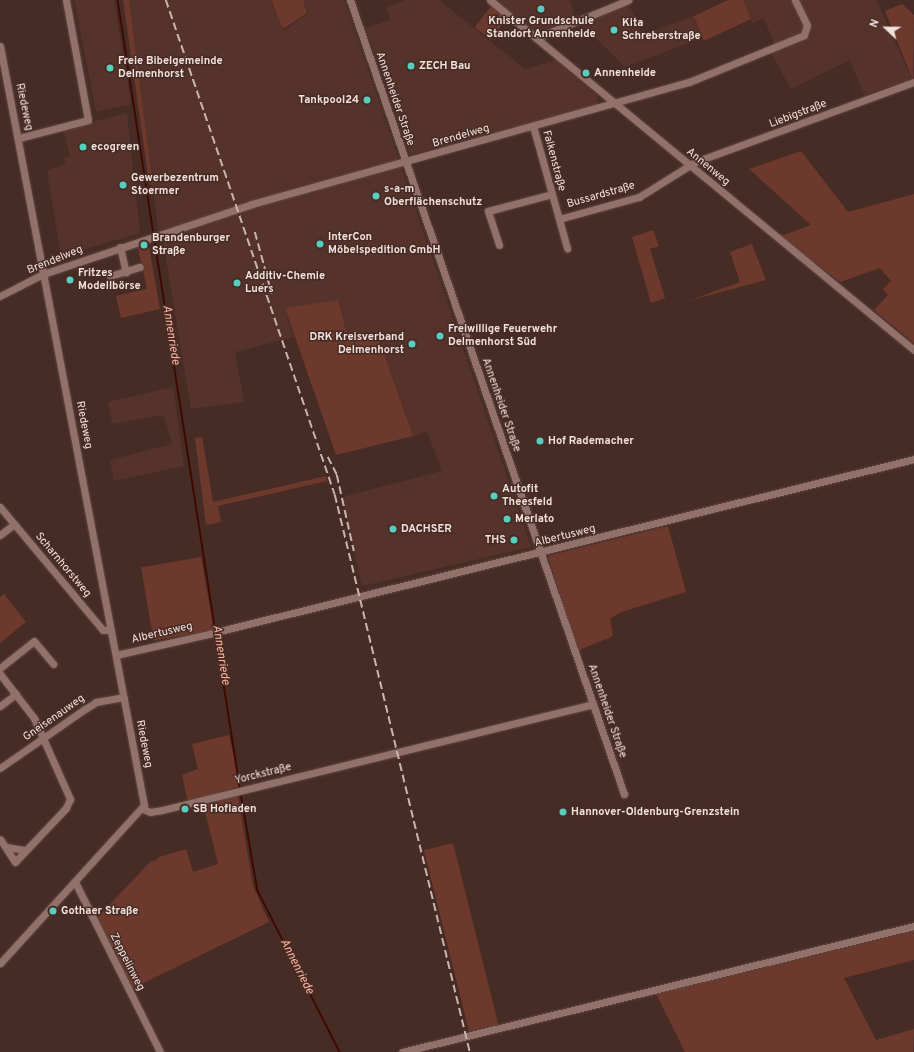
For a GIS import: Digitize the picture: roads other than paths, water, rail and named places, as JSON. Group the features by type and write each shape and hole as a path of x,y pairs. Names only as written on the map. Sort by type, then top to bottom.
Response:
{"street":[{"path":"19,138 88,120 66,0"},
{"name":"Annenheider Straße","path":"350,0 624,794"},
{"name":"Annenweg","path":"490,0 614,104 914,350"},
{"path":"536,38 628,0"},
{"name":"Brendelweg","path":"0,296 44,274 120,247 252,204 406,163 689,82 804,35 807,25 795,0"},
{"name":"Riedeweg","path":"0,46 19,138 124,696 144,805 143,809"},
{"name":"Liebigstraße","path":"689,165 914,82"},
{"name":"Falkenstraße","path":"533,126 567,248"},
{"name":"Bussardstraße","path":"559,219 639,197 689,165"},
{"path":"499,245 488,211 552,194"},
{"path":"120,247 126,272"},
{"path":"110,276 140,267"},
{"name":"Albertusweg","path":"116,656 541,553 914,460"},
{"name":"Scharnhorstweg","path":"0,507 103,630 111,630"},
{"path":"0,535 14,524"},
{"path":"0,668 34,641 53,664"},
{"path":"0,674 34,718 70,800 15,862 0,839"},
{"path":"0,706 16,694"},
{"name":"Gneisenauweg","path":"0,768 96,702 124,696"},
{"name":"Yorckstraße","path":"143,809 150,812 162,810 593,704"},
{"path":"0,963 143,809"},
{"path":"6,847 26,850"},
{"name":"Zeppelinweg","path":"75,882 160,1052"},
{"path":"402,1052 914,926"}],"waterway":[{"name":"Annenriede","path":"118,0 153,230"},
{"name":"Annenriede","path":"155,241 240,787"},
{"name":"Annenriede","path":"241,793 258,891 340,1052"}],"railway":[{"path":"166,0 335,495 470,1052"},
{"path":"255,232 272,294"},
{"path":"328,457 337,475 354,551"}],"place":[{"name":"Knister Grundschule Standort Annenheide","path":"541,9"},
{"name":"Kita Schreberstraße","path":"614,30"},
{"name":"ZECH Bau","path":"411,66"},
{"name":"Freie Bibelgemeinde Delmenhorst","path":"110,68"},
{"name":"Annenheide","path":"586,73"},
{"name":"Tankpool24","path":"367,100"},
{"name":"ecogreen","path":"83,147"},
{"name":"Gewerbezentrum Stoermer","path":"123,185"},
{"name":"s-a-m Oberflächenschutz","path":"376,196"},
{"name":"InterCon Möbelspedition GmbH","path":"320,244"},
{"name":"Brandenburger Straße","path":"144,245"},
{"name":"Fritzes Modellbörse","path":"70,280"},
{"name":"Additiv-Chemie Luers","path":"237,283"},
{"name":"Freiwillige Feuerwehr Delmenhorst Süd","path":"440,336"},
{"name":"DRK Kreisverband Delmenhorst","path":"412,344"},
{"name":"Hof Rademacher","path":"540,441"},
{"name":"Autofit Theesfeld","path":"494,496"},
{"name":"Merlato","path":"507,519"},
{"name":"DACHSER","path":"393,529"},
{"name":"THS","path":"514,540"},
{"name":"SB Hofladen","path":"185,809"},
{"name":"Hannover-Oldenburg-Grenzstein","path":"563,812"},
{"name":"Gothaer Straße","path":"53,911"}]}
